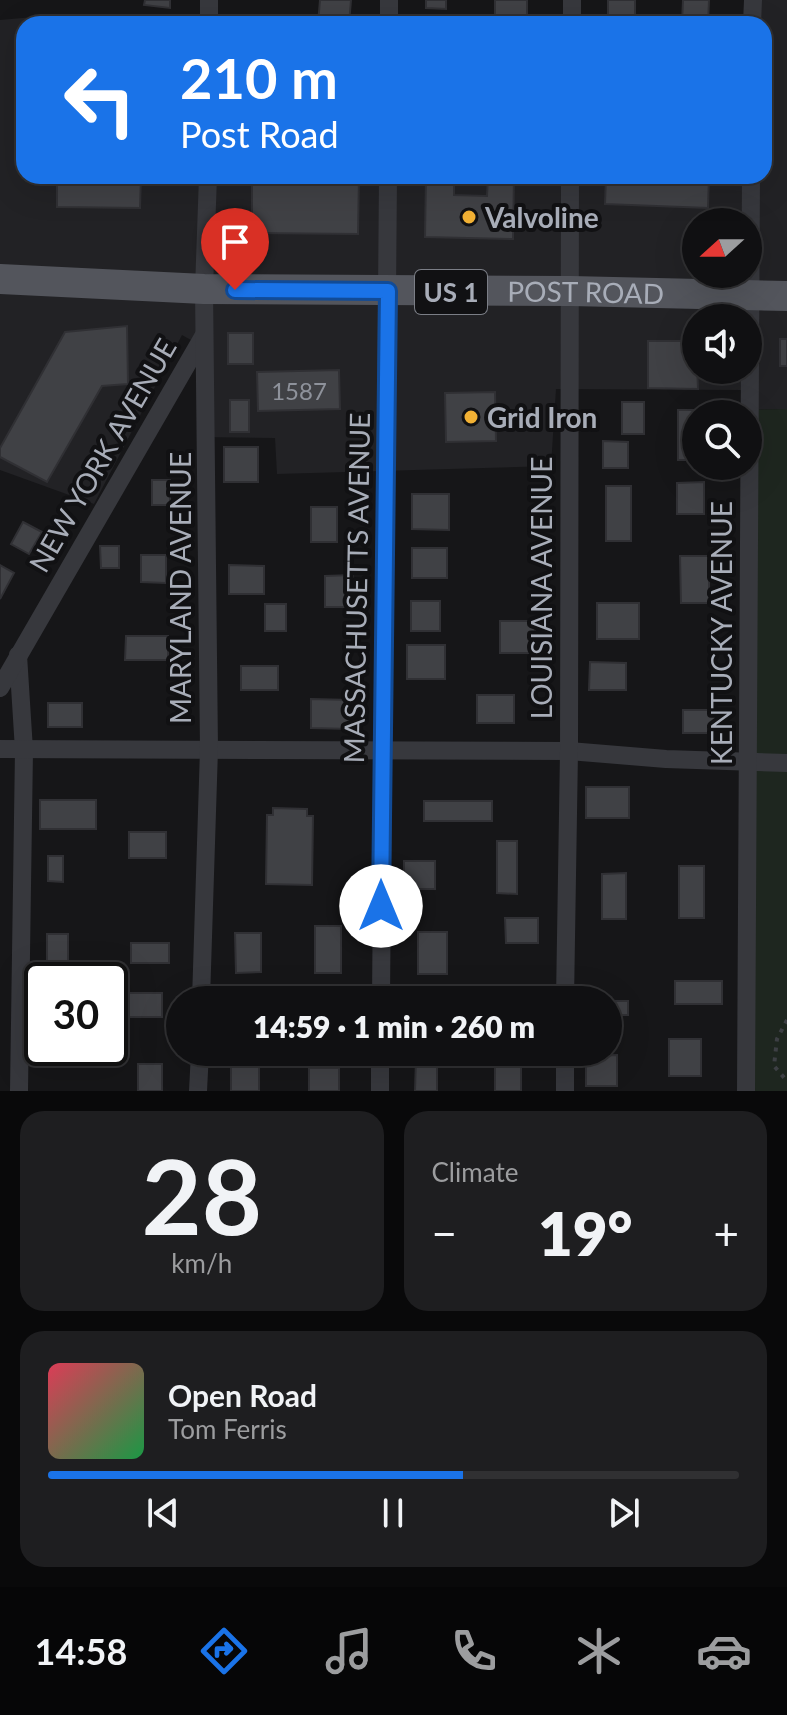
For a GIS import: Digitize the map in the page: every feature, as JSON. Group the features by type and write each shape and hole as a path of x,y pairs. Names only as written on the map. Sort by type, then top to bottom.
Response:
{"main road":[{"name":"POST ROAD","path":"0,279 204,289 571,291 787,296"}],"street":[{"name":"MARYLAND AVENUE","path":"201,986 209,749 204,289 208,184"},
{"name":"MASSACHUSETTS AVENUE","path":"381,986 388,184"},
{"name":"LOUISIANA AVENUE","path":"565,986 570,184"},
{"name":"KENTUCKY AVENUE","path":"746,1091 751,184"},
{"name":"NEW YORK AVENUE","path":"0,688 206,333"},
{"path":"18,655 24,750 19,1091"},
{"path":"0,749 569,751 666,759 787,763"},
{"path":"198,1091 199,1066"},
{"path":"380,1066 380,1091"},
{"path":"565,1066 565,1091"}],"path":[{"path":"787,1020 777,1039 774,1066 787,1081"}],"shaded area":[{"path":"750,0 787,0 787,409 762,410 762,400 744,400 744,390 556,389 551,466 277,474 275,438 201,437 200,345 182,335 94,504 0,470 0,20 16,19 16,184 772,184 772,16 749,16"},
{"path":"787,409 787,1091 755,1091 744,480 762,480 762,410"}],"building":[{"path":"145,0 170,0 170,8 144,5"},
{"path":"320,0 351,0 350,16 319,16"},
{"path":"426,0 446,0 446,9 426,8"},
{"path":"495,0 527,0 527,16 495,16"},
{"path":"608,0 635,0 635,16 608,16"},
{"path":"683,0 709,0 708,16 682,16"},
{"path":"57,184 141,184 140,208 57,207"},
{"path":"252,184 359,184 358,234 252,233"},
{"name":"Valvoline","path":"426,184 454,184 454,195 487,196 488,184 514,184 513,239 425,237"},
{"path":"606,184 709,184 708,208 605,204"},
{"path":"127,326 128,384 102,386 47,482 0,457 0,448 65,332"},
{"path":"228,333 253,333 253,364 228,364"},
{"path":"780,339 787,339 787,366 780,366"},
{"path":"648,341 682,341 682,384 698,384 698,389 648,388"},
{"path":"339,370 340,409 258,411 257,372"},
{"name":"Grid Iron","path":"495,392 496,441 446,442 445,393"},
{"path":"230,400 249,400 249,432 230,432"},
{"path":"622,402 644,402 644,434 622,434"},
{"path":"678,410 682,410 682,460 678,460"},
{"path":"603,441 628,442 628,468 603,468"},
{"path":"224,447 258,447 258,482 224,482"},
{"path":"152,480 170,480 170,505 152,505"},
{"path":"704,482 704,514 677,514 677,483"},
{"path":"606,486 631,486 631,541 606,541"},
{"path":"412,494 449,494 449,530 412,529"},
{"path":"311,507 337,507 337,542 311,542"},
{"path":"23,522 42,532 29,554 11,544"},
{"path":"100,546 119,546 119,568 101,568"},
{"path":"412,548 447,548 447,578 412,578"},
{"path":"141,555 166,555 166,583 141,582"},
{"path":"680,556 709,556 709,603 681,603"},
{"path":"0,565 14,573 0,599"},
{"path":"229,565 264,566 264,594 229,594"},
{"path":"353,575 353,607 325,607 325,576"},
{"path":"411,601 440,601 440,631 411,631"},
{"path":"597,603 639,603 639,639 597,639"},
{"path":"265,604 286,604 286,631 265,631"},
{"path":"500,621 535,621 535,653 500,653"},
{"path":"126,636 168,636 168,660 125,660"},
{"path":"407,645 445,645 445,679 407,679"},
{"path":"590,662 626,663 626,690 589,690"},
{"path":"241,666 278,666 278,690 241,690"},
{"path":"477,695 514,695 514,723 477,723"},
{"path":"311,699 351,700 351,729 311,728"},
{"path":"48,703 82,703 82,727 48,727"},
{"path":"683,710 720,710 720,733 683,733"},
{"path":"586,787 629,787 629,818 586,818"},
{"path":"40,800 96,800 96,829 40,829"},
{"path":"424,801 492,801 492,821 424,821"},
{"path":"273,808 307,809 307,816 313,816 312,885 266,884 267,815 273,815"},
{"path":"129,832 166,832 166,858 129,858"},
{"path":"497,841 517,841 517,894 497,893"},
{"path":"48,856 63,856 63,882 48,881"},
{"path":"404,861 435,861 435,889 404,889"},
{"path":"679,866 704,866 704,918 679,918"},
{"path":"626,873 626,919 602,919 602,874"},
{"path":"505,918 538,918 538,943 506,943"},
{"path":"315,926 341,926 341,973 315,973"},
{"path":"418,932 447,932 447,974 418,974"},
{"path":"235,933 261,933 261,972 236,973"},
{"path":"47,934 68,934 68,962 47,962"},
{"path":"131,943 169,943 169,963 131,963"},
{"path":"675,981 722,981 722,1004 675,1004"},
{"path":"129,993 162,993 162,1017 129,1017"},
{"path":"622,1001 628,1001 628,1015 622,1015"},
{"path":"669,1039 701,1039 701,1076 669,1076"},
{"path":"138,1064 162,1064 162,1091 138,1091"},
{"path":"231,1066 259,1066 259,1091 231,1091"},
{"path":"416,1066 437,1066 437,1091 415,1091"},
{"path":"586,1066 617,1066 617,1086 586,1086"},
{"path":"495,1067 521,1067 521,1091 495,1091"},
{"path":"309,1068 339,1068 339,1091 309,1091"}],"place":[{"name":"Valvoline","path":"469,217"},
{"name":"Grid Iron","path":"471,417"}],"route":[{"path":"235,290 388,291 381,906"}]}
